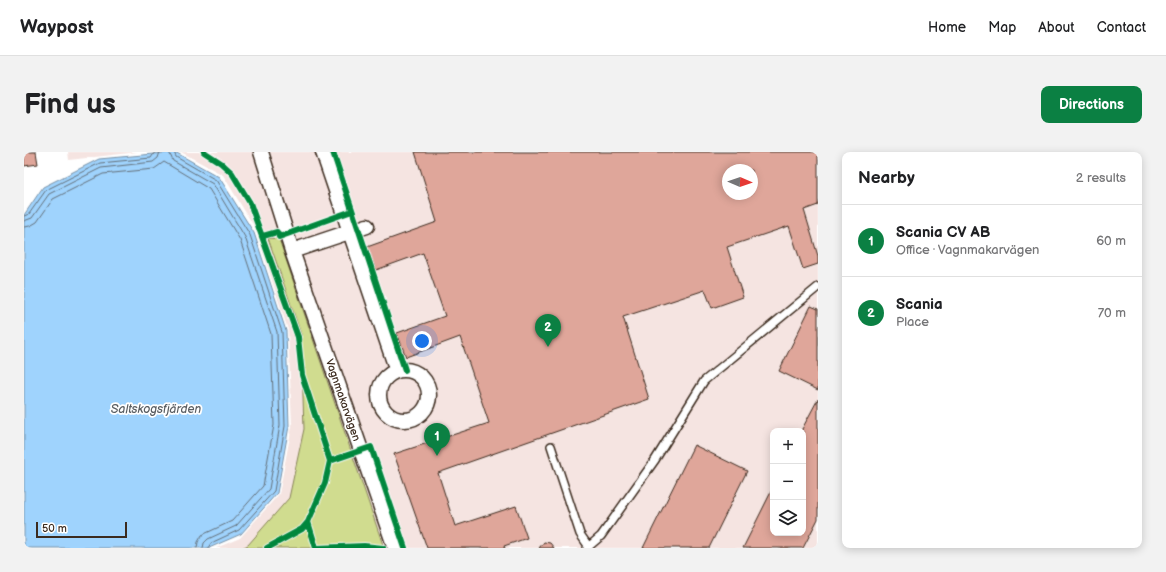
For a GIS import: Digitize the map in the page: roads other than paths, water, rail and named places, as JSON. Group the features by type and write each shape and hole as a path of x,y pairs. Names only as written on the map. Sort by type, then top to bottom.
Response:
{"street":[{"name":"Vagnmakarvägen","path":"261,152 292,251 395,548"},
{"path":"323,152 397,371"},
{"path":"292,251 367,226"}],"lane":[{"path":"551,446 580,534 588,547 601,536 655,460 704,381 818,287"}],"water":[{"name":"Saltskogsfjärden","path":"175,152 219,177 254,233 286,331 289,426 277,493 241,534 209,548 24,548 24,215 43,187 99,159"}],"place":[{"name":"Scania","path":"548,347"},
{"name":"Scania CV AB","path":"437,456"}]}
